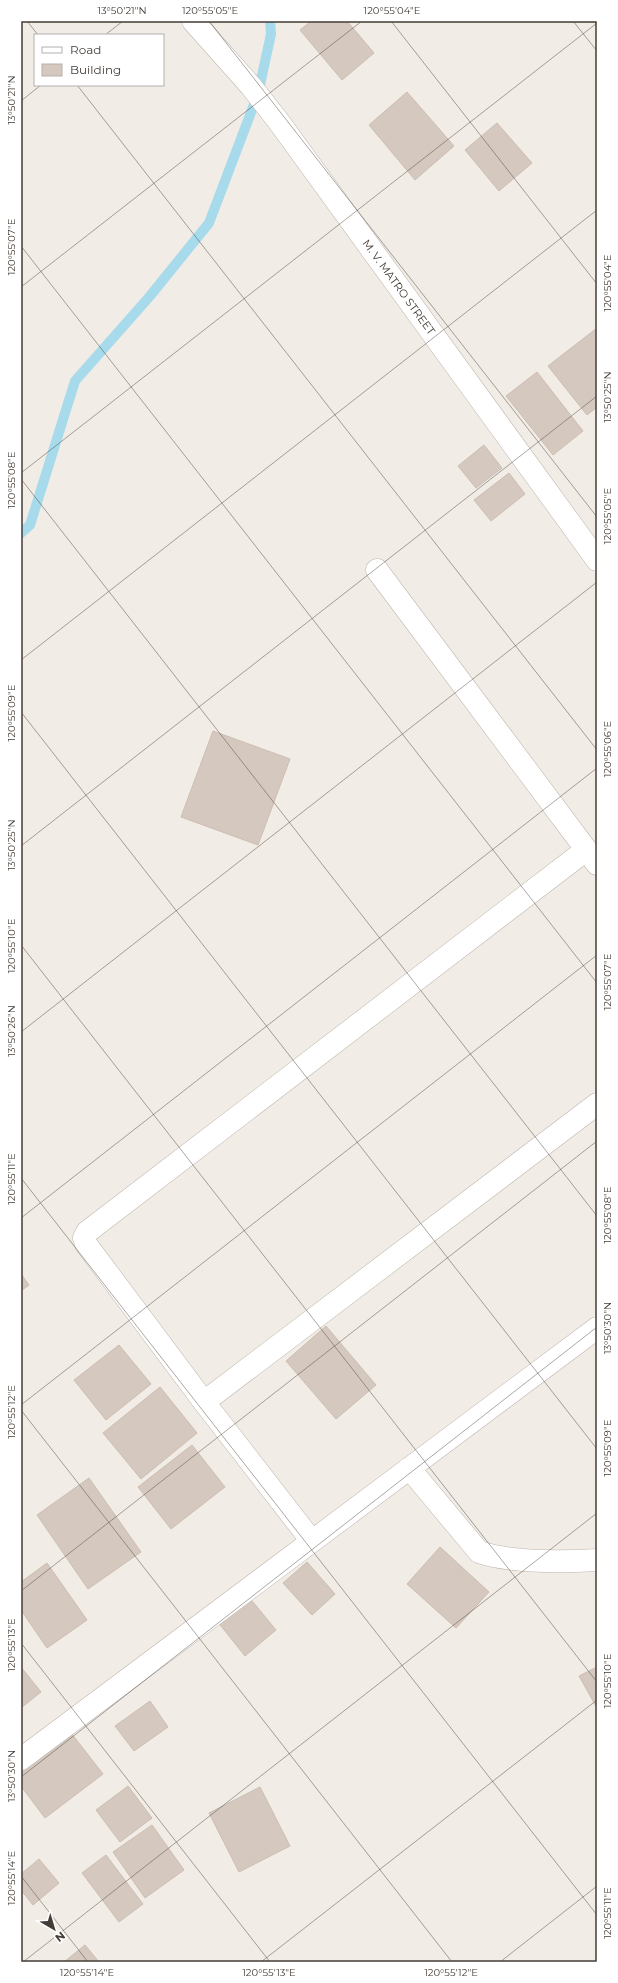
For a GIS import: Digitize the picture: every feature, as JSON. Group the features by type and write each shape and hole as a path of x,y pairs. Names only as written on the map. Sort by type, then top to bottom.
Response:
{"street":[{"name":"M. V. MATRO STREET","path":"193,21 250,86 279,122 597,560"},
{"path":"311,1540 204,1402 86,1244 84,1238 87,1232 592,857 377,570"},
{"path":"204,1402 597,1104"},
{"path":"21,1760 311,1540 597,1328"},
{"path":"409,1468 479,1552 501,1557 563,1562 597,1560"}],"building":[{"path":"311,21 347,21 374,53 342,80 300,30"},
{"path":"407,92 454,146 415,180 369,125"},
{"path":"497,123 532,163 499,191 465,150"},
{"path":"597,328 597,407 587,415 548,366"},
{"path":"537,372 583,431 553,455 506,396"},
{"path":"484,445 502,468 476,488 458,466"},
{"path":"509,473 525,494 491,521 474,500"},
{"path":"213,731 290,759 258,845 181,817"},
{"path":"21,1274 29,1285 21,1291"},
{"path":"326,1326 376,1385 336,1419 286,1361"},
{"path":"119,1345 151,1384 106,1420 74,1380"},
{"path":"160,1387 197,1433 141,1479 103,1433"},
{"path":"192,1445 225,1487 171,1529 138,1487"},
{"path":"89,1478 141,1552 88,1589 37,1515"},
{"path":"440,1547 489,1592 456,1628 407,1584"},
{"path":"307,1562 335,1594 312,1615 283,1583"},
{"path":"47,1563 87,1620 47,1648 21,1610 21,1582"},
{"path":"248,1596 276,1630 245,1656 217,1621"},
{"path":"21,1667 41,1692 21,1708"},
{"path":"597,1667 597,1708 579,1676"},
{"path":"150,1701 168,1727 134,1751 115,1726"},
{"path":"68,1729 103,1774 45,1818 21,1786 21,1765"},
{"path":"128,1786 152,1818 120,1842 96,1810"},
{"path":"260,1787 290,1846 239,1872 209,1813"},
{"path":"152,1825 184,1870 145,1898 113,1852"},
{"path":"106,1855 143,1904 119,1922 82,1873"},
{"path":"39,1859 59,1883 33,1905 21,1890 21,1874"},
{"path":"85,1945 99,1962 64,1962"}],"waterway":[{"path":"21,533 30,525 75,381 150,296 209,223 258,94 271,34 270,21"}]}
